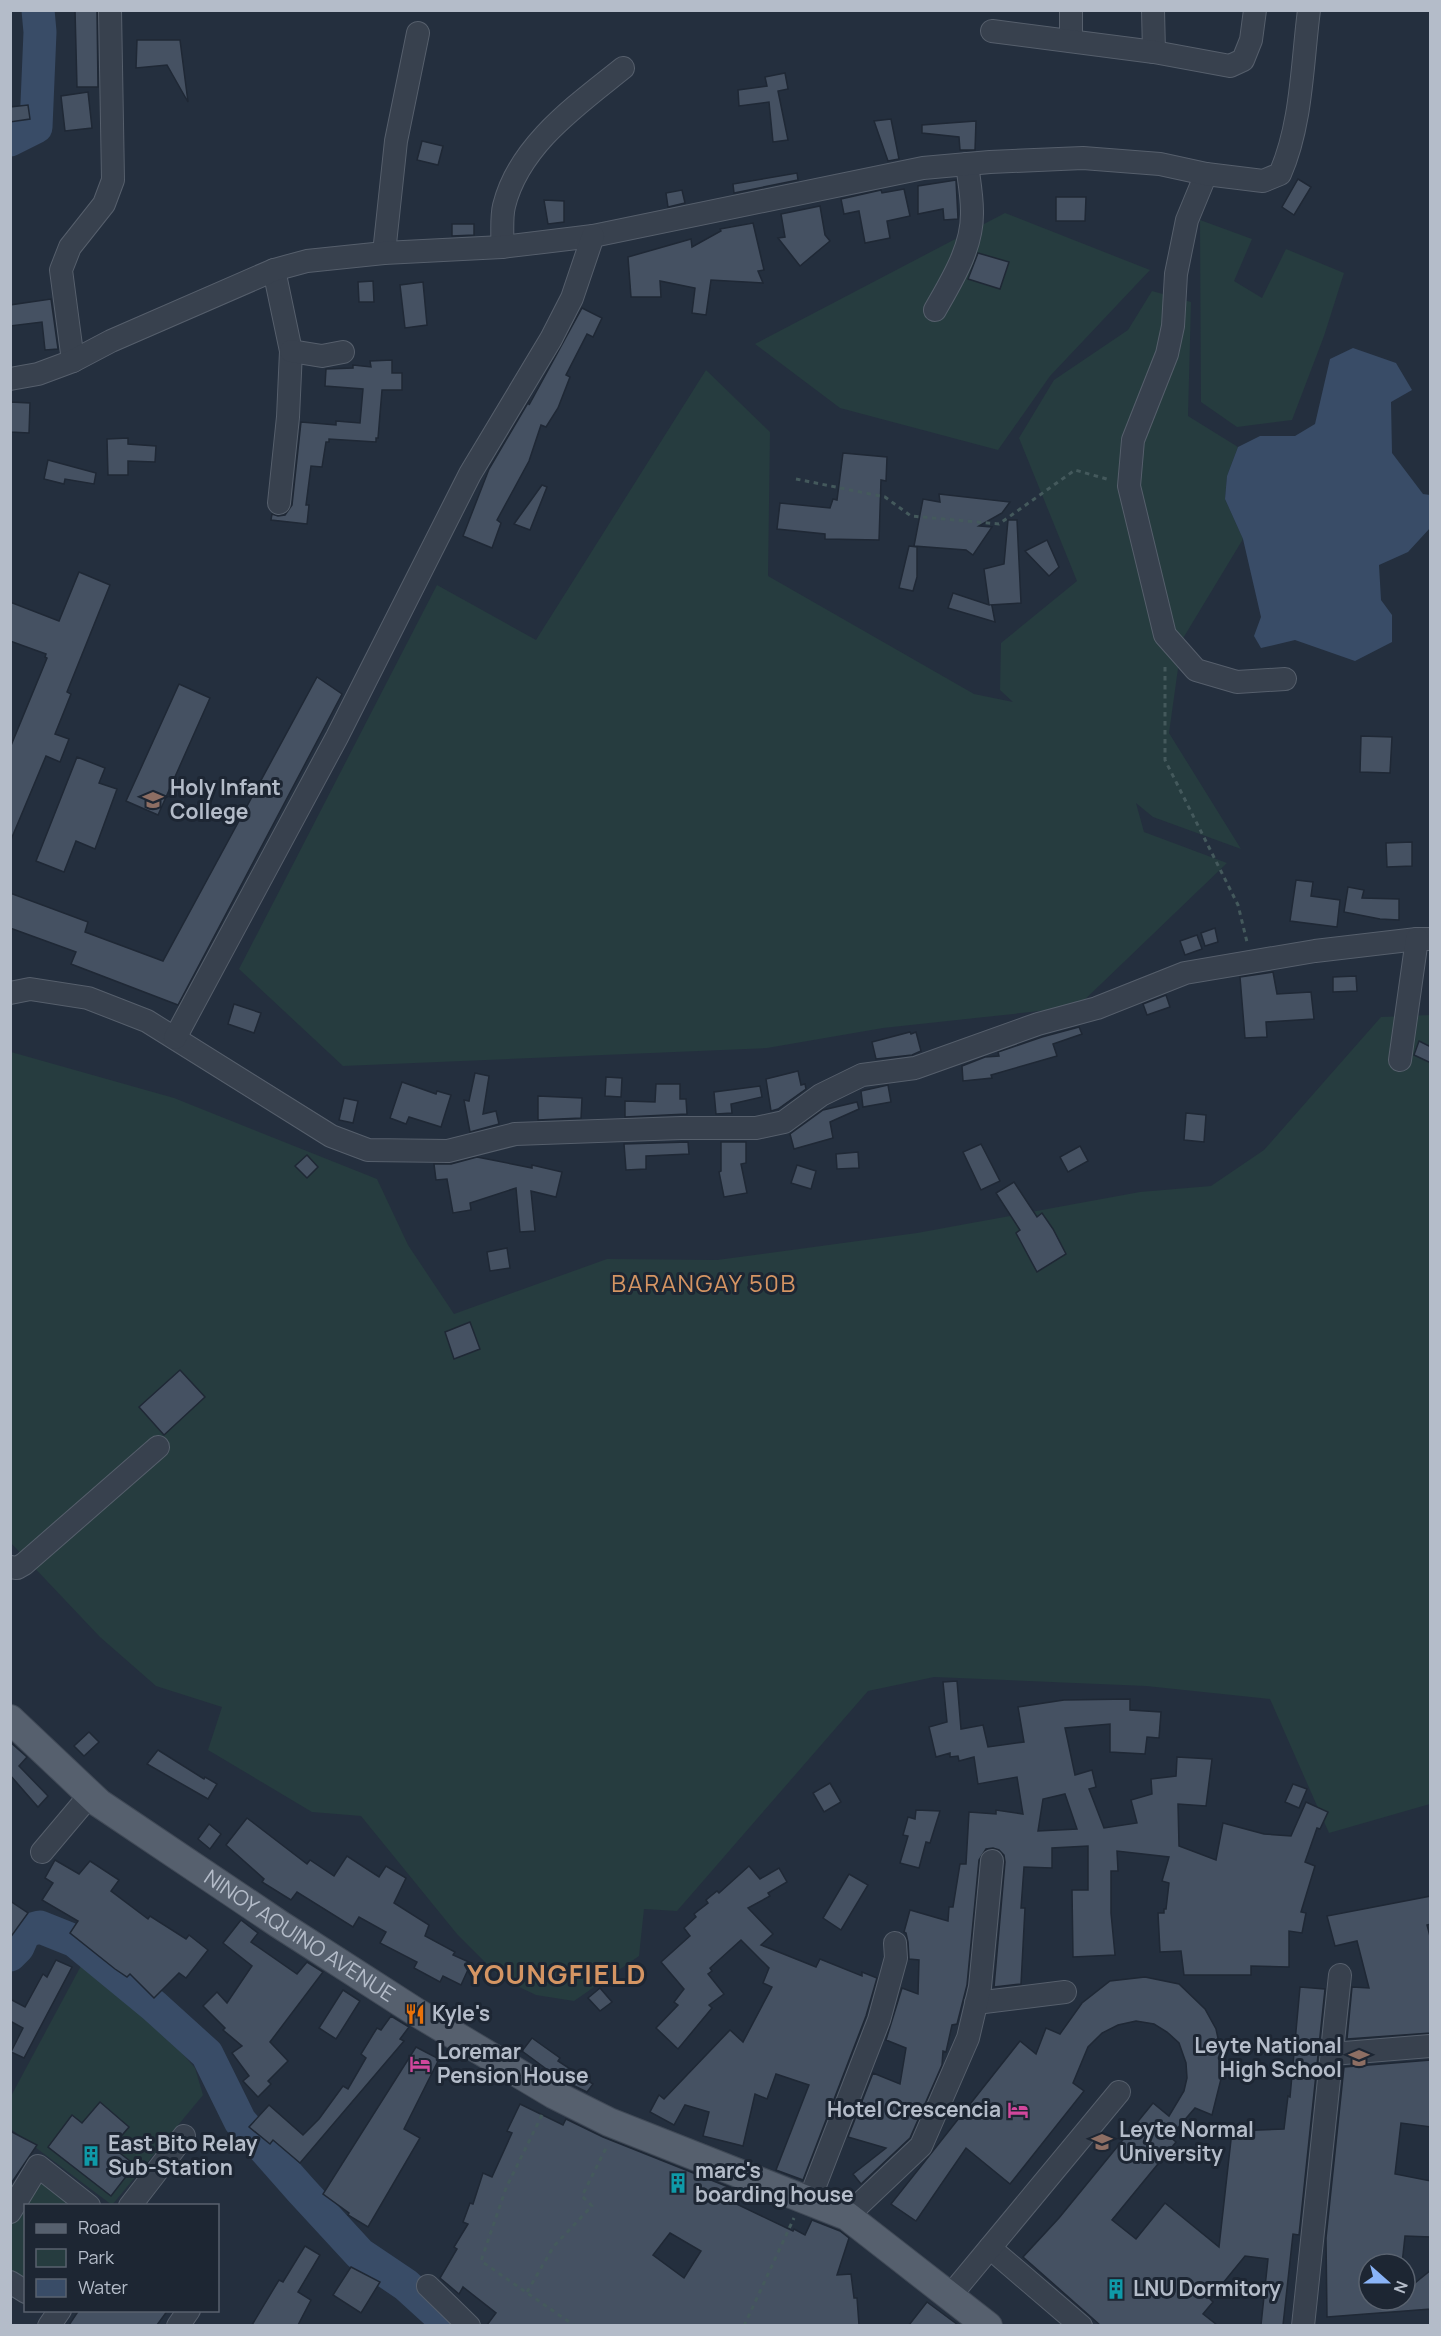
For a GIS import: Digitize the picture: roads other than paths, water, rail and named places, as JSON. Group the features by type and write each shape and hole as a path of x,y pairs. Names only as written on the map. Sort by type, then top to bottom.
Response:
{"main road":[{"name":"NINOY AQUINO AVENUE","path":"10,1719 99,1803 279,1924 416,2012 553,2094 617,2126 847,2216 988,2325"}],"street":[{"path":"73,361 60,270 70,247 104,204 113,180 110,10"},
{"path":"1071,10 1071,41"},
{"path":"1153,10 1154,52"},
{"path":"992,31 1154,52 1230,66 1243,60 1251,40 1255,10"},
{"path":"10,379 38,374 73,361 111,341 274,270 307,261 384,253 502,247 593,236 923,168 1083,158 1160,164 1206,174 1263,181 1280,174 1288,154 1297,109 1309,10"},
{"path":"384,253 396,141 418,33"},
{"path":"502,247 503,208 515,172 561,118 623,68"},
{"path":"935,310 958,270 968,242 972,212 967,165"},
{"path":"1206,174 1187,219 1176,274 1173,326 1167,354 1133,440 1129,486 1165,635 1196,670 1237,682 1285,679"},
{"path":"175,1038 337,737 470,474 551,339 572,298 593,236"},
{"path":"274,270 291,351 288,417 279,503"},
{"path":"291,351 322,356 343,352"},
{"path":"10,993 30,989 88,998 147,1021 331,1136 368,1150 448,1151 515,1134 637,1129 756,1128 783,1122 821,1095 862,1075 915,1068 1038,1024 1097,1008 1185,973 1315,951 1424,939 1400,1060"},
{"path":"10,1567 17,1568 24,1564 158,1447"},
{"path":"42,1852 90,1795"},
{"path":"847,2216 921,2145 968,2038 981,1977 992,1861"},
{"path":"805,2199 879,2020 896,1958 895,1943"},
{"path":"1303,2325 1340,1974"},
{"path":"976,2003 1065,1992"},
{"path":"1332,2054 1431,2046"},
{"path":"950,2296 1119,2092"},
{"path":"131,2204 184,2136"},
{"path":"10,2212 38,2166 88,2204"},
{"path":"990,2248 1081,2325"},
{"path":"10,2282 24,2291"},
{"path":"429,2286 469,2325"},
{"path":"178,2325 188,2312"}],"water":[{"path":"1353,348 1396,363 1412,390 1391,402 1392,453 1423,494 1430,495 1430,528 1408,552 1379,565 1381,600 1392,615 1392,642 1355,661 1295,640 1261,648 1254,636 1261,617 1243,539 1225,499 1227,476 1238,447 1260,436 1295,436 1315,424 1330,359"}],"waterway":[{"path":"10,140 36,127 40,32 38,10"},
{"path":"10,1955 18,1947 25,1931 40,1927 75,1941 154,2006 207,2054 240,2121 360,2254 406,2285 451,2326"}],"place":[{"name":"Holy Infant College","path":"153,800"},
{"name":"Kyle's","path":"415,2014"},
{"name":"Leyte National High School","path":"1359,2058"},
{"name":"Loremar Pension House","path":"420,2064"},
{"name":"Hotel Crescencia","path":"1018,2110"},
{"name":"Leyte Normal University","path":"1102,2142"},
{"name":"East Bito Relay Sub-Station","path":"91,2156"},
{"name":"marc's boarding house","path":"678,2183"},
{"name":"LNU Dormitory","path":"1116,2289"}],"district":[{"name":"BARANGAY 50B","path":"704,1284"},
{"name":"YOUNGFIELD","path":"557,1975"}]}
